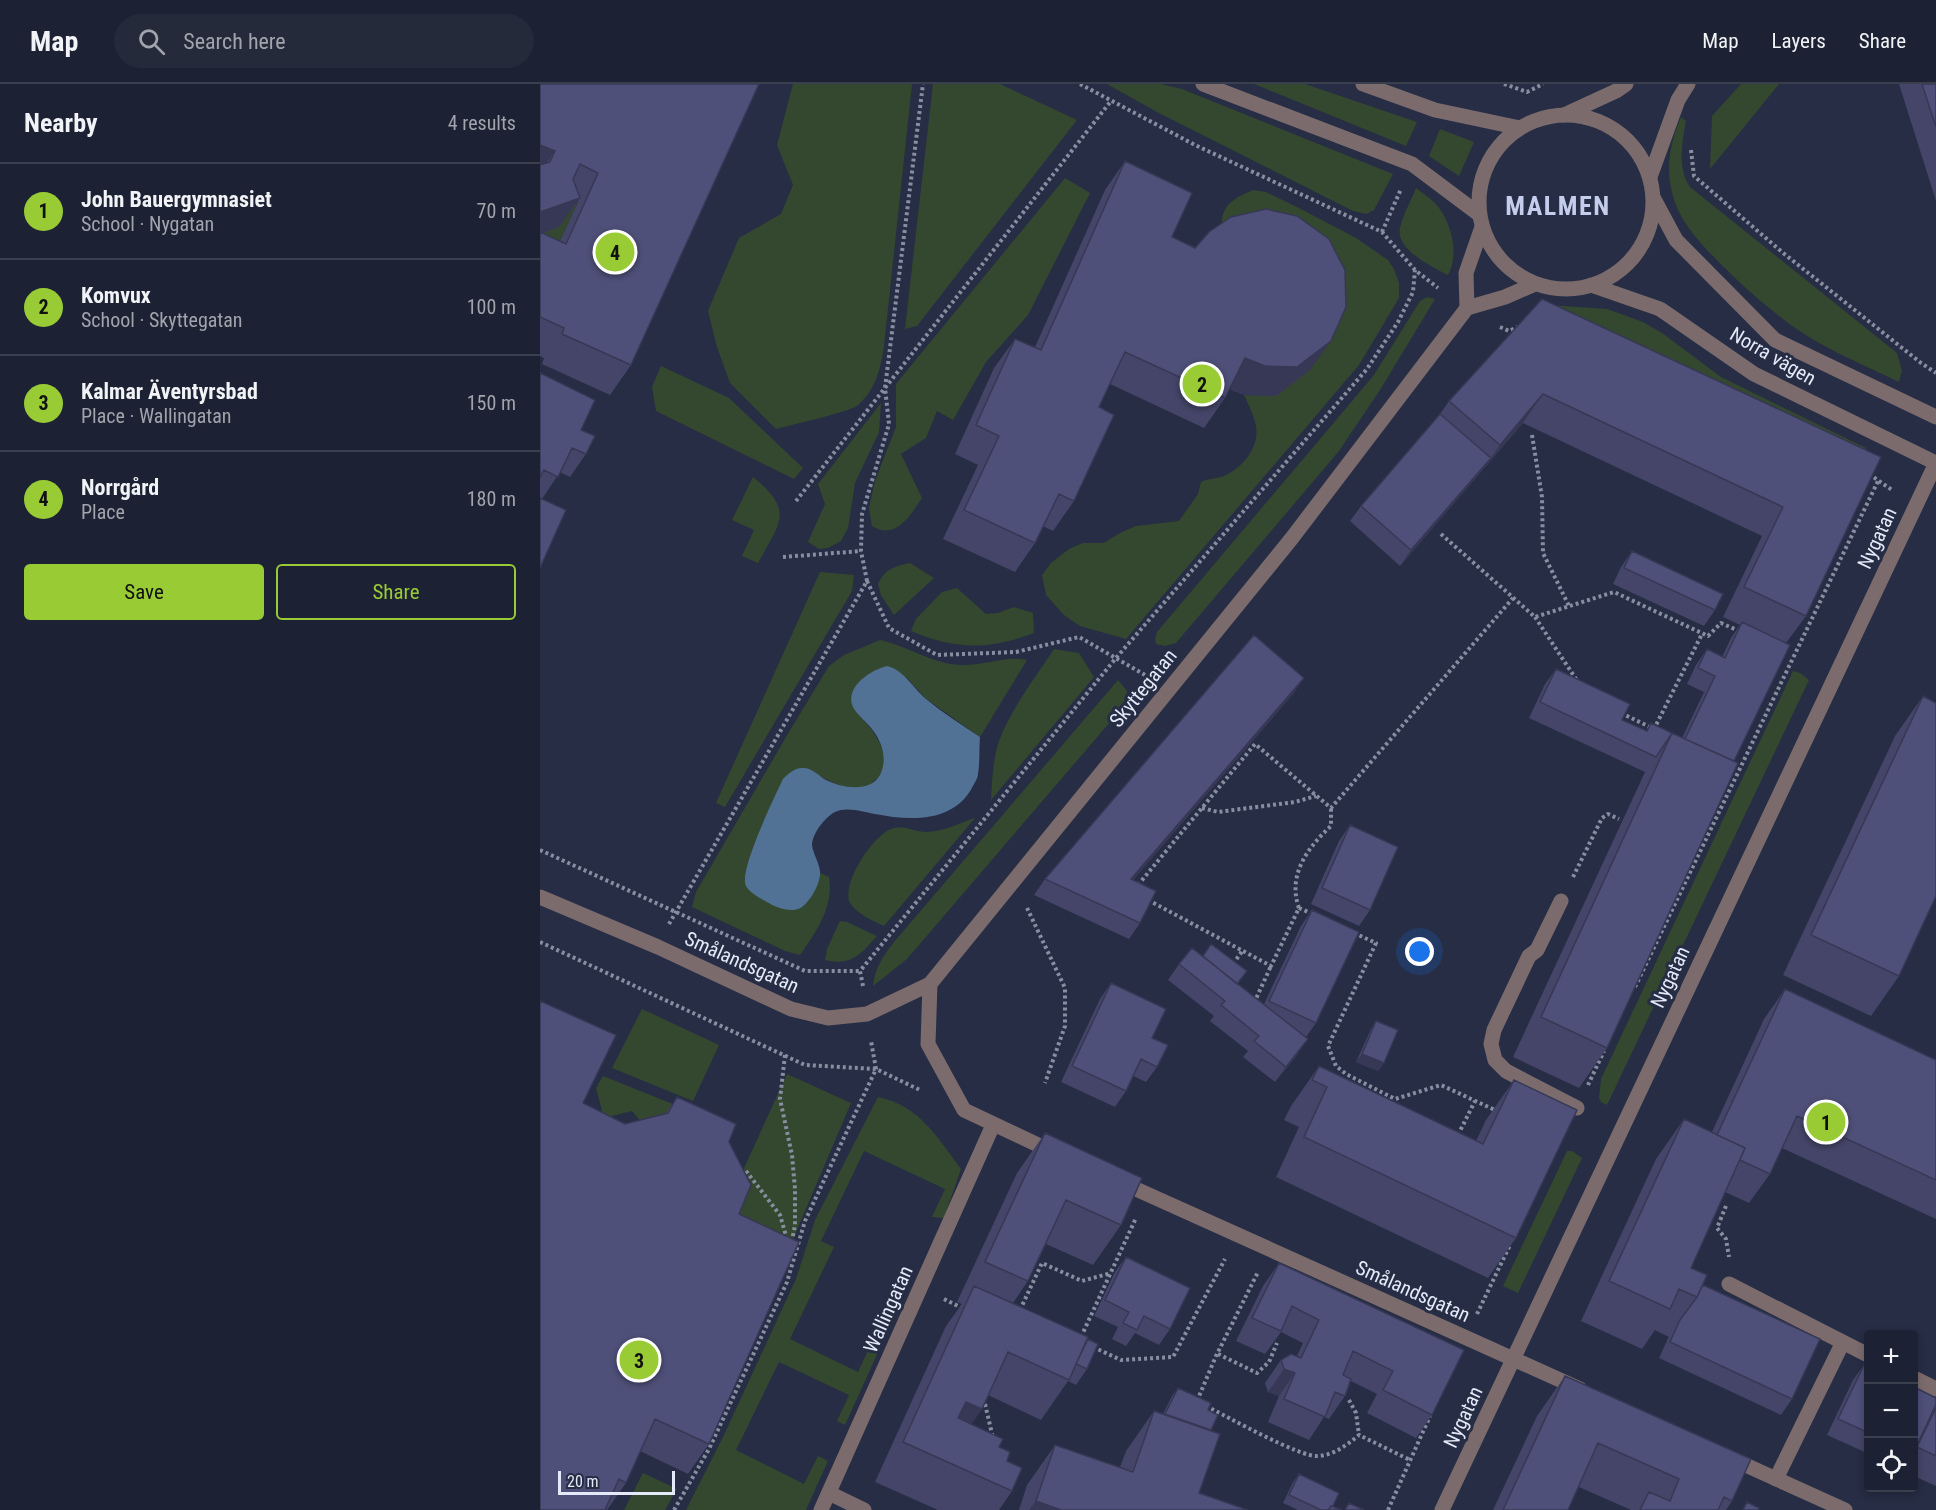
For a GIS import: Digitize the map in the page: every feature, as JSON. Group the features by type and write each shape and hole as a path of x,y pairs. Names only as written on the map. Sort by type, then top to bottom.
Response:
{"street":[{"name":"Norra vägen","path":"1203,84 1412,164 1481,221"},
{"path":"1363,84 1435,110 1520,128"},
{"path":"1564,114 1616,92 1626,84"},
{"path":"1650,177 1678,100 1688,84"},
{"name":"Norra vägen","path":"1564,114 1586,117 1607,125 1626,138 1640,156 1650,177 1653,199 1651,222 1643,243 1630,262 1612,276 1591,285 1569,289 1535,284 1506,265 1492,247 1481,221 1479,204 1481,182 1489,161 1503,142 1520,128 1541,118 1564,114"},
{"name":"Norra vägen","path":"1653,199 1676,240 1775,340 1936,417"},
{"path":"1481,221 1466,273 1467,308 1505,297 1535,284"},
{"name":"Norra vägen","path":"1591,285 1660,309 1754,374 1936,463"},
{"name":"Skyttegatan","path":"930,984 1292,538 1467,308"},
{"name":"Nygatan","path":"1442,1510 1936,463"},
{"name":"Smålandsgatan","path":"540,897 658,947 791,1009 828,1018 867,1014 930,984"},
{"path":"1561,902 1537,950 1529,956 1494,1030 1491,1044 1495,1060 1506,1071 1577,1108"},
{"path":"930,984 928,1044 964,1110 1073,1161"},
{"name":"Wallingatan","path":"821,1510 993,1125"},
{"name":"Smålandsgatan","path":"1105,1175 1597,1397"},
{"path":"1729,1284 1864,1352"},
{"path":"1776,1479 1843,1342"},
{"path":"1918,1380 1936,1389"},
{"path":"1713,1450 1845,1510"},
{"path":"829,1493 864,1510"}],"path":[{"path":"923,84 885,388 889,424 862,514 861,551 867,581 889,628 937,655 1016,652 1079,637 1169,689"},
{"path":"1080,84 1195,145 1382,232 1415,270 1441,290"},
{"path":"1503,84 1527,92 1543,84"},
{"path":"796,501 1112,101"},
{"path":"1691,144 1694,176 1782,252 1936,373"},
{"path":"1509,331 1527,322"},
{"path":"1532,435 1542,497 1543,553 1569,606"},
{"path":"1867,473 1894,491"},
{"path":"1634,989 1878,479"},
{"path":"1441,534 1535,617 1581,686"},
{"path":"783,557 861,551"},
{"path":"658,947 675,912 867,581"},
{"path":"1535,617 1614,592 1708,636 1721,623 1742,632"},
{"path":"1252,1008 1299,908 1295,897 1298,874 1308,849 1331,826 1331,808 1513,598"},
{"path":"1616,710 1654,729 1702,634"},
{"path":"1784,650 1795,655"},
{"path":"1133,892 1256,744 1331,808"},
{"path":"1202,808 1218,812 1295,802 1317,795"},
{"path":"1561,902 1602,818 1608,814 1619,819"},
{"path":"540,850 805,971 860,971"},
{"path":"1014,880 1065,988 1065,1026 1045,1083"},
{"path":"1143,897 1271,966"},
{"path":"1299,908 1318,916"},
{"path":"1347,930 1376,943 1328,1046 1336,1066 1346,1074 1395,1099 1441,1085 1507,1116"},
{"path":"540,942 805,1065 876,1069"},
{"path":"1231,967 1243,950"},
{"path":"1577,1108 1608,1043"},
{"path":"784,1055 780,1099 792,1155 795,1189 795,1225 791,1251 793,1260"},
{"path":"1376,1100 1380,1092"},
{"path":"1454,1142 1475,1101"},
{"path":"746,1171 780,1215 788,1243"},
{"path":"1079,1340 1148,1194"},
{"path":"1726,1206 1717,1228 1726,1239 1730,1250 1729,1262 1722,1281 1729,1284"},
{"path":"1090,1345 1121,1360 1173,1357 1238,1235"},
{"path":"1466,1337 1515,1236"},
{"path":"1269,1249 1197,1401 1314,1457 1328,1455 1359,1436"},
{"path":"1019,1313 1042,1263 1082,1281 1111,1273"},
{"path":"921,1288 968,1311"},
{"path":"1218,1354 1257,1373 1269,1362 1277,1343"},
{"path":"1348,1400 1356,1413 1359,1436"},
{"path":"985,1404 996,1448"},
{"path":"1388,1510 1434,1409"},
{"path":"1359,1436 1410,1460"}],"green space":[{"path":"793,84 912,84 884,346 876,378 869,393 853,408 776,429 730,383 717,347 708,311 739,238 781,214 793,185 777,145"},
{"path":"933,84 1000,84 1077,120 917,326 905,329"},
{"path":"1107,84 1161,84 1182,89 1393,174 1374,210 1366,214 1353,211 1157,112"},
{"path":"1254,84 1305,84 1417,122 1406,146"},
{"path":"1741,84 1779,84 1710,169 1712,116"},
{"path":"1681,117 1686,121 1682,146 1683,172 1690,187 1897,353 1902,371 1899,382 1825,346 1789,324 1745,287 1695,236 1678,210 1670,182 1670,154"},
{"path":"1440,129 1474,142 1459,176 1429,156"},
{"path":"1065,178 1090,193 1028,315 986,362 953,420 937,411 926,438 901,454 922,498 907,519 888,530 880,530 872,526 869,508 875,481 896,427 896,384"},
{"path":"1416,188 1441,210 1449,228 1453,257 1448,275 1416,256 1403,243 1400,236 1403,218"},
{"path":"1253,190 1266,192 1297,207 1356,238 1388,260 1399,283 1399,298 1359,365 1126,639 1080,626 1064,615 1046,595 1042,575 1051,563 1069,549 1083,543 1104,543 1136,526 1179,521 1198,494 1201,482 1231,472 1250,454 1256,438 1256,430 1252,412 1244,395 1276,396 1222,229 1223,214 1229,204"},
{"path":"559,193 578,202 546,273 540,234"},
{"path":"1427,297 1435,299 1380,390 1339,451 1176,643 1165,646 1156,644 1157,632 1374,375 1420,301"},
{"path":"1548,305 1607,309 1643,322 1662,333 1721,377 1866,448 1862,454"},
{"path":"661,366 729,398 803,468 794,479 656,411 652,387"},
{"path":"881,403 879,432 855,483 848,528 841,541 828,548 819,549 808,542 825,504 818,484"},
{"path":"753,477 775,499 780,517 758,563 742,556 754,530 732,520"},
{"path":"910,563 934,578 894,615 881,595 878,584 891,569"},
{"path":"820,572 854,575 852,591 725,807 716,803"},
{"path":"957,588 986,614 998,613 1014,607 1033,613 1034,633 1002,643 972,646 943,642 911,631 916,619 942,592"},
{"path":"880,640 950,664 969,665 1011,659 1027,660 980,737 925,698 906,677 860,716 878,739 882,748 885,757 881,774 867,787 851,788 836,784 808,769 764,820 744,880 816,888 820,873 829,877 829,899 826,909 818,928 800,955 785,951 692,907 696,892 829,666 844,655"},
{"path":"1054,649 1079,653 1094,677 991,800 994,763 999,741 1016,706"},
{"path":"1793,671 1809,680 1607,1105 1599,1098 1601,1079"},
{"path":"1118,680 1127,691 1123,707 907,959 873,986 880,963 894,942"},
{"path":"975,818 884,926 861,914 850,903 848,895 850,884 861,860 886,831 898,827 932,832"},
{"path":"840,921 877,936 866,949 849,960 825,960 827,949"},
{"path":"642,1009 719,1045 693,1101 612,1068"},
{"path":"787,1074 851,1103 779,1272 719,1244 740,1177"},
{"path":"603,1076 690,1111 652,1135 632,1111 604,1118 596,1088"},
{"path":"878,1097 893,1101 916,1115 926,1124 961,1169 944,1218 932,1217 945,1189 864,1151 821,1241 834,1247 790,1339 858,1372 871,1344 880,1348 845,1425 837,1421 849,1395 779,1362 736,1450 804,1484 818,1456 828,1461 806,1510 686,1510 724,1435 796,1279 815,1220"},
{"path":"1567,1151 1572,1151 1582,1158 1518,1293 1503,1286"},
{"path":"643,1473 677,1489 665,1510 624,1510"}],"water":[{"path":"887,666 904,675 932,704 980,737 978,776 965,798 955,807 943,813 903,818 850,809 835,812 820,826 814,836 812,845 820,871 819,881 812,896 802,907 795,910 772,905 751,892 746,886 745,878 752,850 783,779 794,770 805,768 826,780 847,787 863,787 875,781 884,763 883,750 875,733 855,710 851,700 852,693 861,680"}],"building":[{"path":"540,84 759,84 631,365 562,334 564,328 540,317 540,232 566,244 598,173 580,164 573,179 580,198 540,212 540,165 550,162 555,151 540,145"},
{"path":"1922,84 1936,84 1936,127"},
{"path":"1125,161 1192,193 1172,237 1195,248 1209,232 1231,217 1266,209 1297,216 1329,239 1345,270 1346,307 1331,341 1297,367 1265,366 1245,358 1225,398 1125,352 1099,407 1114,415 1074,501 1059,494 1035,543 964,510 999,436 976,425 1015,339 1041,350"},
{"path":"1542,299 1881,457 1806,616 1744,587 1783,507 1543,394 1500,445 1449,401"},
{"path":"540,373 595,400 581,430 595,436 586,454 572,448 558,477 544,470 540,477"},
{"path":"1440,414 1491,458 1411,550 1361,506"},
{"path":"540,498 566,510 540,568"},
{"path":"1632,551 1723,594 1715,610 1624,568"},
{"path":"1742,622 1790,645 1734,761 1685,739 1715,676 1698,668 1707,649 1725,658"},
{"path":"1254,635 1304,678 1131,879 1156,891 1140,923 1045,879"},
{"path":"1556,669 1630,704 1622,720 1647,731 1651,723 1672,733 1656,757 1540,702"},
{"path":"1923,696 1936,703 1936,896 1899,976 1811,935"},
{"path":"1672,733 1738,763 1607,1048 1541,1017"},
{"path":"1350,825 1398,847 1370,910 1322,888"},
{"path":"1312,910 1359,932 1316,1023 1269,1001"},
{"path":"1211,944 1247,971 1237,984 1203,956"},
{"path":"1192,948 1308,1039 1286,1067 1254,1041 1259,1036 1221,1005 1225,1001 1179,964"},
{"path":"1111,983 1166,1009 1152,1038 1168,1045 1157,1067 1141,1059 1126,1091 1072,1066"},
{"path":"1785,989 1936,1060 1936,1180 1797,1116 1770,1174 1740,1160 1745,1148 1717,1135"},
{"path":"540,1001 616,1035 583,1103 625,1124 668,1113 677,1097 736,1124 729,1142 751,1185 739,1214 799,1242 709,1444 655,1419 626,1483 619,1479 605,1510 540,1510"},
{"path":"1376,1021 1398,1030 1384,1063 1362,1054"},
{"path":"1319,1066 1483,1144 1514,1080 1577,1110 1516,1238 1304,1137 1327,1087 1312,1080"},
{"path":"1684,1119 1745,1148 1691,1268 1707,1275 1697,1297 1679,1289 1670,1309 1609,1281"},
{"path":"1045,1133 1142,1178 1121,1225 1066,1200 1028,1281 985,1262"},
{"path":"1126,1257 1190,1288 1170,1329 1144,1316 1137,1330 1123,1323 1129,1312 1105,1300"},
{"path":"1279,1263 1464,1350 1432,1415 1383,1390 1393,1371 1353,1351 1343,1375 1351,1379 1345,1396 1335,1392 1325,1417 1284,1399 1295,1373 1284,1369 1281,1360 1291,1354 1301,1358 1319,1320 1292,1306 1281,1331 1252,1318"},
{"path":"1703,1285 1820,1339 1792,1399 1670,1342 1680,1320"},
{"path":"974,1286 1088,1337 1069,1380 1008,1352 982,1409 966,1402 958,1418 1003,1439 999,1447 1010,1452 1007,1461 1022,1468 1012,1491 903,1442"},
{"path":"1088,1339 1098,1344 1087,1369 1076,1364"},
{"path":"1864,1365 1864,1431 1838,1419"},
{"path":"1565,1376 1751,1459 1732,1501 1724,1497 1718,1510 1640,1510 1649,1492 1670,1501 1679,1479 1598,1443 1568,1510 1503,1510"},
{"path":"1178,1388 1211,1403 1208,1410 1218,1415 1211,1430 1165,1414"},
{"path":"1918,1389 1936,1398 1936,1404 1918,1443"},
{"path":"1936,1408 1936,1456 1918,1447"},
{"path":"1154,1411 1220,1434 1199,1493 1248,1510 1061,1510 1036,1501 1055,1445 1133,1472"},
{"path":"1299,1474 1339,1493 1333,1506 1328,1510 1321,1510 1289,1495"},
{"path":"1747,1502 1759,1508 1758,1510 1743,1510"},
{"path":"1349,1503 1364,1510 1345,1510"},
{"path":"1331,1506 1342,1510 1329,1510"}],"place":[{"name":"Norrgård","path":"615,252"},
{"name":"Komvux","path":"1202,384"},
{"name":"John Bauergymnasiet","path":"1826,1122"},
{"name":"Kalmar Äventyrsbad","path":"639,1360"}],"district":[{"name":"MALMEN","path":"1558,206"}]}
